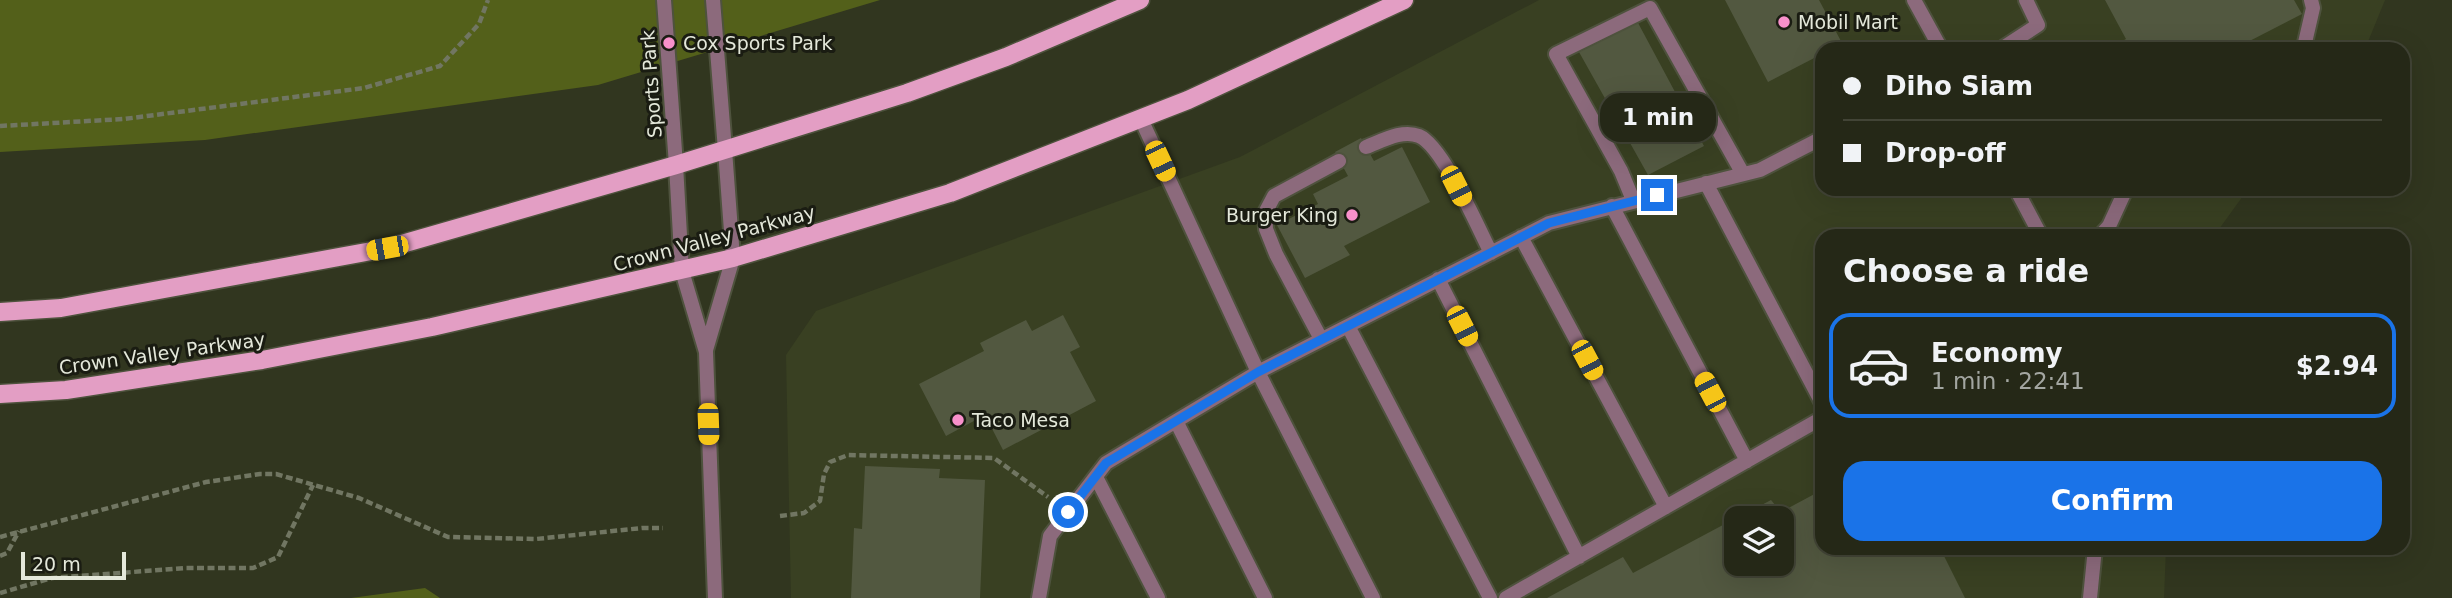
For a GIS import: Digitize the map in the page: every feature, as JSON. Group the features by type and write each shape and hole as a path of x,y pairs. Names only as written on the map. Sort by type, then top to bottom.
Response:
{"main road":[{"path":"0,312 61,308 387,248 676,166 908,93 1006,57 1140,0"},
{"name":"Crown Valley Parkway","path":"0,394 66,390 262,360 432,327 733,258 950,193 1188,100 1404,0"}],"street":[{"name":"Sports Park","path":"664,0 682,271 706,352"},
{"path":"713,0 733,258 706,352 715,598"},
{"path":"1914,0 1937,42"},
{"path":"2012,42 2038,25 2026,0"},
{"path":"2305,42 2313,8 2311,0"},
{"path":"1633,201 1621,171 1556,54 1650,8 1743,174"},
{"path":"1141,119 1258,372 1373,598"},
{"path":"1366,147 1400,135 1418,136 1428,143 1447,168 1491,253"},
{"path":"1039,598 1050,536 1106,463 1258,372 1549,223 1760,170 1815,142"},
{"path":"1321,340 1276,254 1266,229 1265,213 1274,196 1339,161"},
{"path":"1706,183 1815,390"},
{"path":"2020,196 2037,229"},
{"path":"2106,229 2123,196"},
{"path":"1612,206 1746,461"},
{"path":"1521,237 1666,507"},
{"path":"1438,279 1579,556"},
{"path":"1348,326 1490,598"},
{"path":"1176,421 1265,598"},
{"path":"1506,598 1815,422"},
{"path":"1096,477 1158,598"},
{"path":"2090,598 2094,555"}],"path":[{"path":"0,126 124,119 364,88 440,66 479,24 488,0"},
{"path":"780,516 804,513 820,501 824,474 830,462 848,455 994,458 1068,512"},
{"path":"0,537 206,482 260,474 276,474 359,498 448,537 536,539 663,528"},
{"path":"0,593 52,578 186,568 253,568 278,557 313,485"},
{"path":"0,556 7,553 19,531"}],"shaded area":[{"path":"1539,0 2385,0 2368,42 1815,42 1815,196 2243,196 2219,229 1815,229 1815,555 2166,555 2164,598 791,598 786,355 816,311 1240,157"}],"green space":[{"path":"0,0 880,0 598,85 205,140 0,152"},
{"path":"425,588 440,598 351,598"}],"building":[{"name":"Mobil Mart","path":"1725,0 1819,0 1841,42 1815,42 1815,58 1768,82"},
{"path":"2105,0 2294,0 2302,14 2248,42 2120,42 2126,39"},
{"path":"1637,21 1704,146 1648,175 1579,52"},
{"name":"Burger King","path":"1361,138 1374,161 1402,147 1430,202 1344,246 1350,255 1305,278 1277,225 1318,204 1313,194 1348,176 1335,152"},
{"path":"1063,315 1080,347 1070,352 1096,401 1003,450 985,415 946,436 919,384 984,351 980,343 1026,320 1032,331"},
{"path":"865,466 940,469 939,478 985,480 980,598 851,598 854,528 862,529"},
{"path":"1815,494 1815,555 1944,555 1965,598 1547,598 1623,557 1633,573 1724,524 1724,576 1794,576 1792,506"},
{"path":"1771,500 1776,506 1760,506"}],"place":[{"name":"Mobil Mart","path":"1784,22"},
{"name":"Cox Sports Park","path":"669,43"},
{"name":"Burger King","path":"1352,215"},
{"name":"Taco Mesa","path":"958,420"}],"route":[{"path":"1068,512 1106,463 1258,372 1549,223 1657,195"}]}
